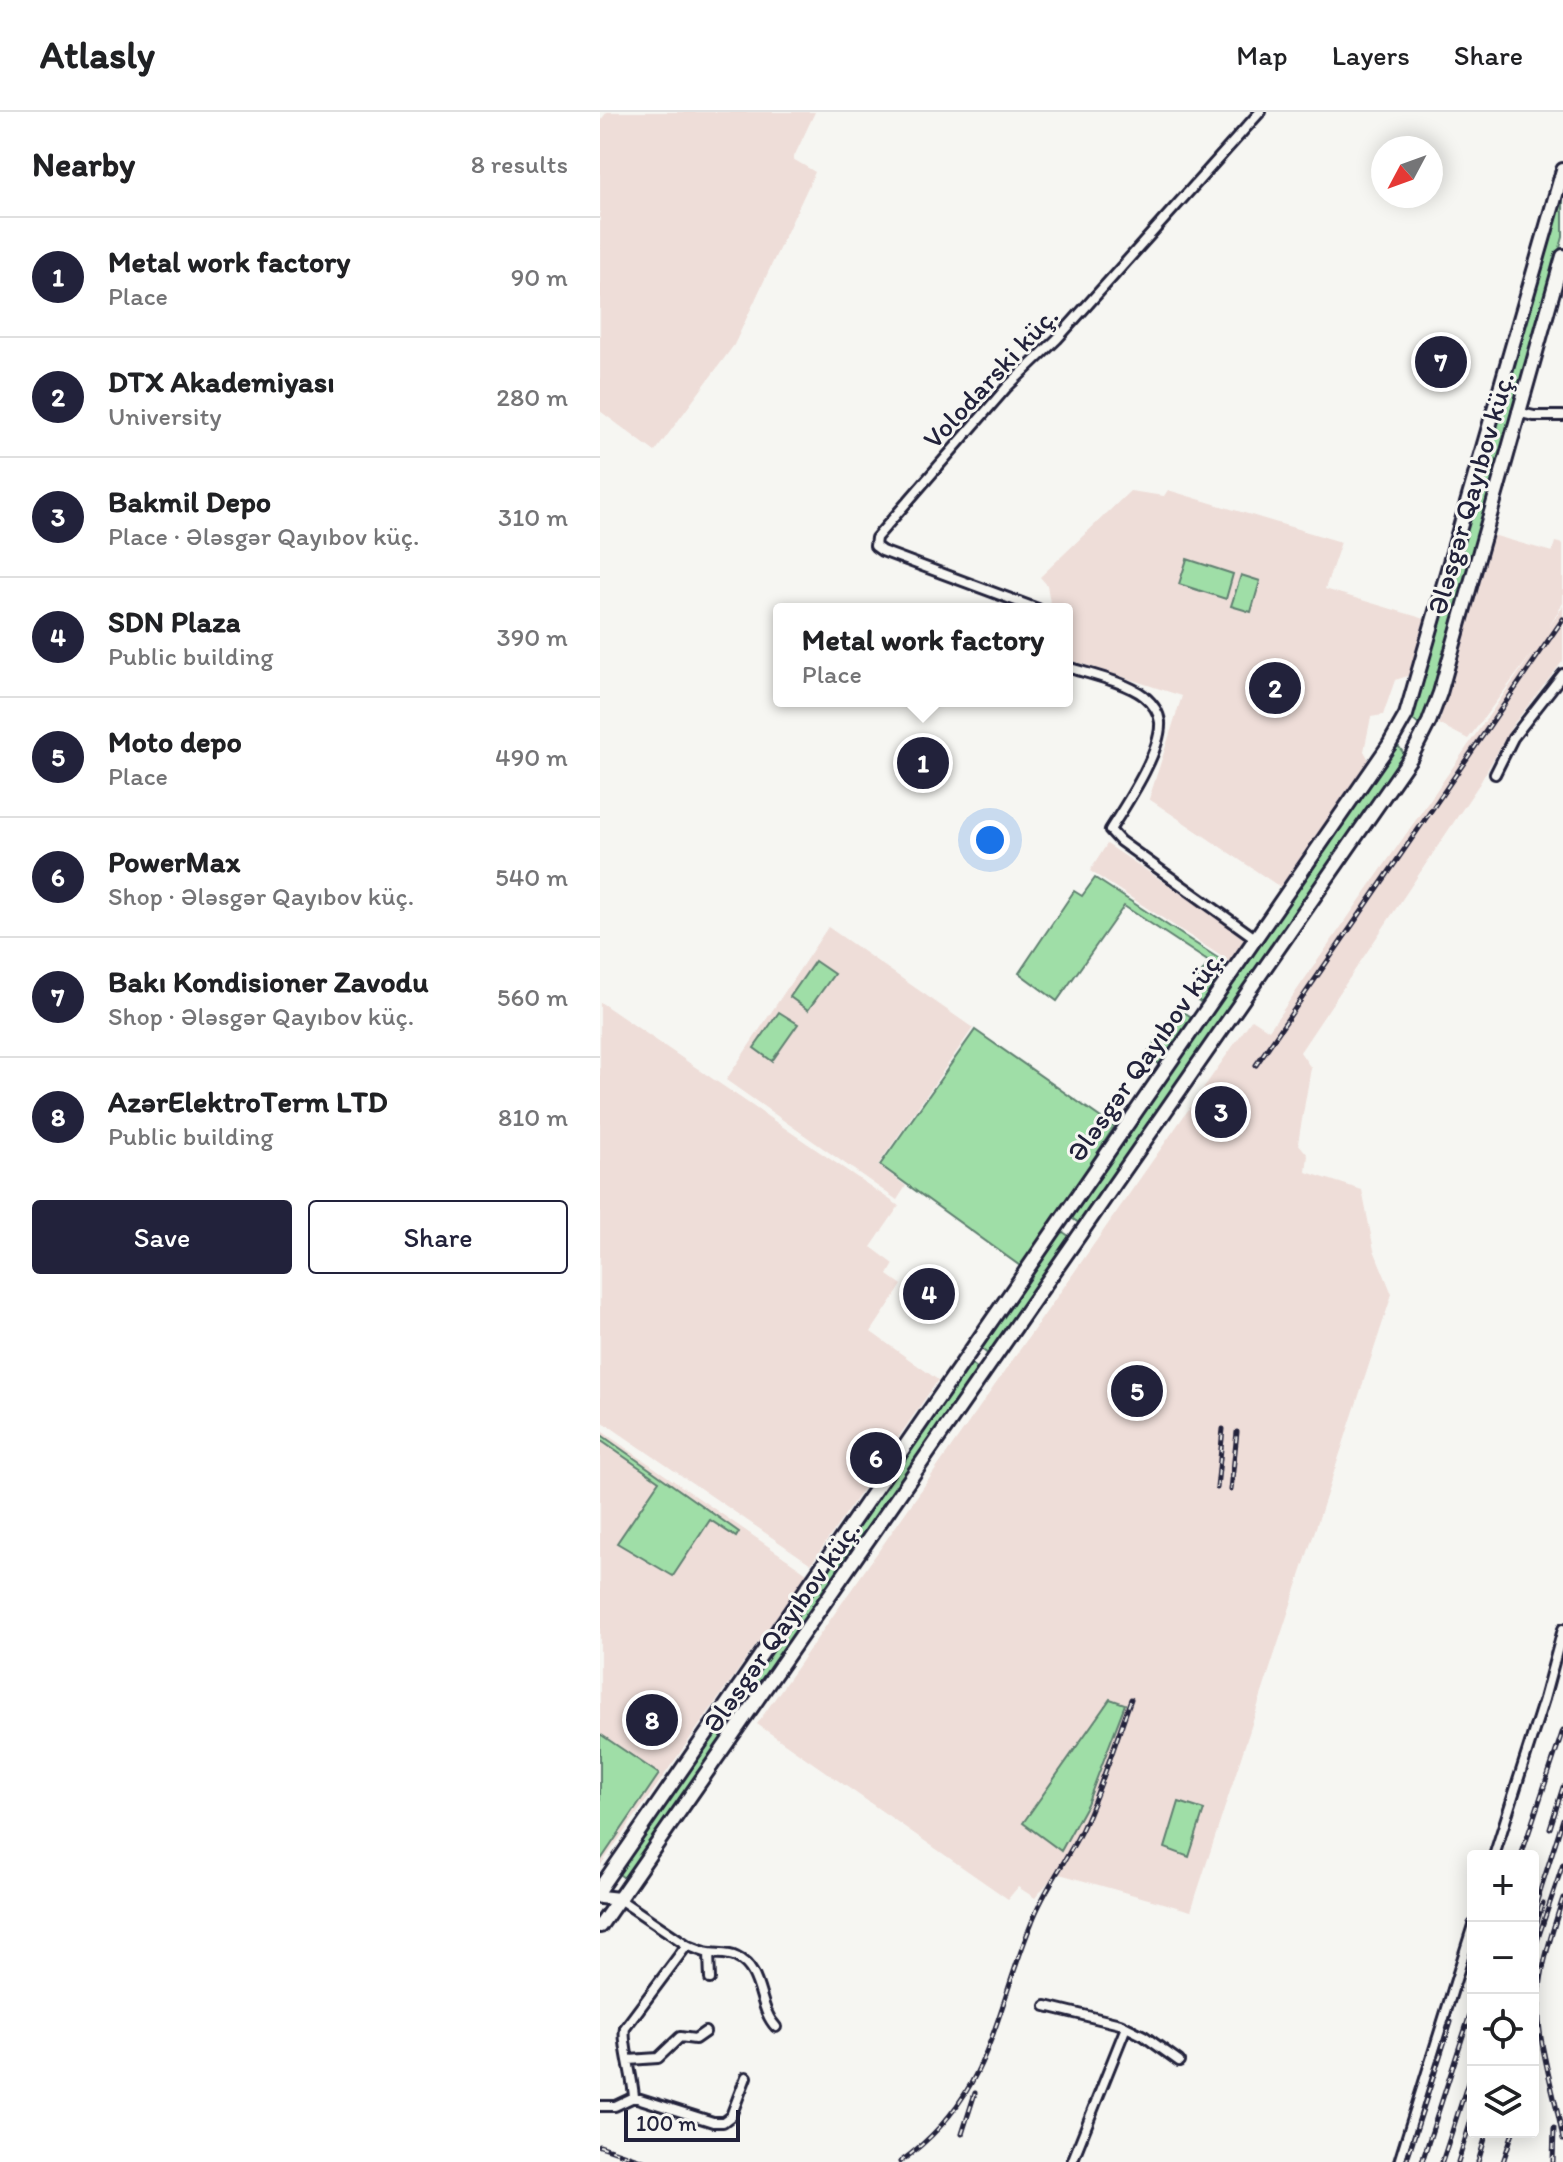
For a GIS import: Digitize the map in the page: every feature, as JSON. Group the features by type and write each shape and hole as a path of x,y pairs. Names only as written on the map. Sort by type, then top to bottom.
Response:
{"main road":[{"name":"Ələsgər Qayıbov küç.","path":"600,1888 1392,740 1406,715 1563,170"},
{"name":"Ələsgər Qayıbov küç.","path":"600,1926 1411,757 1429,722 1563,256"},
{"path":"1406,715 1409,725 1415,729 1422,729 1429,722"},
{"path":"1392,740 1405,742 1411,757"},
{"path":"1060,1221 1080,1235"},
{"path":"970,1350 991,1365"},
{"path":"723,1709 743,1724"},
{"path":"600,1897 619,1899"}],"street":[{"name":"Volodarski küç.","path":"1022,603 882,551 875,546 876,538 1007,387 1057,339 1260,112"},
{"path":"1517,412 1534,416 1563,416"},
{"path":"1073,669 1136,691 1151,703 1159,716 1159,731 1144,772 1110,830 1120,841 1255,938"},
{"path":"1495,774 1513,738 1563,674"},
{"path":"1496,1850 1563,1629"},
{"path":"619,1899 687,1945 709,1953 733,1954 743,1961 752,1971 763,2010 776,2027"},
{"path":"1399,2162 1467,1944"},
{"path":"634,2097 623,2038 625,2028 687,1945"},
{"path":"709,1953 710,1979"},
{"path":"1046,2006 1126,2027 1179,2061"},
{"path":"1072,2162 1126,2027"},
{"path":"629,2060 658,2058 680,2037 695,2039 705,2032"},
{"path":"600,2106 615,2106 634,2097 720,2123 731,2116 746,2077"}],"shaded area":[{"path":"607,112 815,112 793,159 815,172 734,345 655,452 600,411 600,121"},
{"path":"1168,490 1341,542 1325,589 1425,619 1408,676 1395,680 1383,715 1371,717 1364,751 1369,760 1280,887 1149,799 1182,696 1073,661 1073,603 1050,603 1047,585 1040,577 1130,491 1164,496"},
{"path":"1489,534 1552,552 1555,542 1563,544 1563,603 1549,627 1563,606 1563,661 1512,726 1480,783 1300,1052 1311,1068 1298,1143 1308,1155 1306,1172 1362,1190 1374,1250 1392,1294 1191,1911 1056,1873 1035,1898 1018,1887 1008,1899 757,1724 1252,1019 1269,1030 1534,651 1468,739 1439,724"},
{"path":"1107,844 1246,937 1230,962 1090,871"},
{"path":"828,927 973,1028 878,1165 906,1186 897,1200 726,1080"},
{"path":"600,1002 899,1206 871,1247 894,1264 888,1275 902,1285 871,1332 938,1380 811,1564 600,1420"},
{"path":"600,1430 807,1573 600,1866"}],"green space":[{"path":"1563,187 1563,237 1434,700 1423,722 1418,724 1413,720 1413,715"},
{"path":"1187,559 1233,574 1226,599 1179,584"},
{"path":"1241,575 1260,581 1251,612 1231,606"},
{"path":"1394,747 1399,747 1405,755 1082,1225 1070,1217"},
{"path":"1095,878 1227,964 1202,1003 1188,993 1209,962 1124,906 1057,1001 1019,973 1074,891 1082,896"},
{"path":"815,961 834,974 808,1010 790,997"},
{"path":"1178,1008 1193,1018 1161,1065 1146,1055"},
{"path":"779,1012 798,1024 772,1061 754,1048"},
{"path":"975,1030 1114,1127 1023,1268 880,1165"},
{"path":"1060,1230 1072,1238 992,1357 980,1348"},
{"path":"969,1362 981,1371 744,1711 734,1704"},
{"path":"600,1434 739,1532 736,1537 710,1520 673,1576 617,1543 659,1481 600,1440"},
{"path":"1110,1699 1125,1704 1087,1804 1061,1851 1023,1823"},
{"path":"723,1722 733,1729 626,1879 617,1873"},
{"path":"600,1734 659,1774 600,1861"},
{"path":"1179,1802 1204,1810 1189,1857 1165,1848"}],"railway":[{"path":"1256,1065 1563,619"},
{"path":"1217,1488 1223,1429"},
{"path":"1231,1490 1237,1432"},
{"path":"900,2162 930,2137 954,2110 986,2053 1037,1910 1088,1815 1131,1699"},
{"path":"1523,1850 1563,1730"},
{"path":"1550,1828 1563,1787"},
{"path":"1539,1894 1563,1819"},
{"path":"1539,1935 1563,1864"},
{"path":"1563,1898 1544,1964 1539,2014 1542,2045 1563,2140"},
{"path":"1537,1922 1543,1903"},
{"path":"1406,2162 1451,2022"},
{"path":"1422,2162 1467,2023"},
{"path":"1442,2162 1467,2085"},
{"path":"962,2134 975,2093"},
{"path":"1553,2162 1554,2128"},
{"path":"1458,2162 1467,2133"},
{"path":"1478,2162 1485,2138"},
{"path":"1503,2162 1511,2138"},
{"path":"600,2146 647,2162"}],"place":[{"name":"Bakı Kondisioner Zavodu","path":"1441,362"},
{"name":"DTX Akademiyası","path":"1275,688"},
{"name":"Metal work factory","path":"923,763"},
{"name":"Bakmil Depo","path":"1221,1112"},
{"name":"SDN Plaza","path":"929,1294"},
{"name":"Moto depo","path":"1137,1391"},
{"name":"PowerMax","path":"876,1458"},
{"name":"AzərElektroTerm LTD","path":"652,1720"}]}
